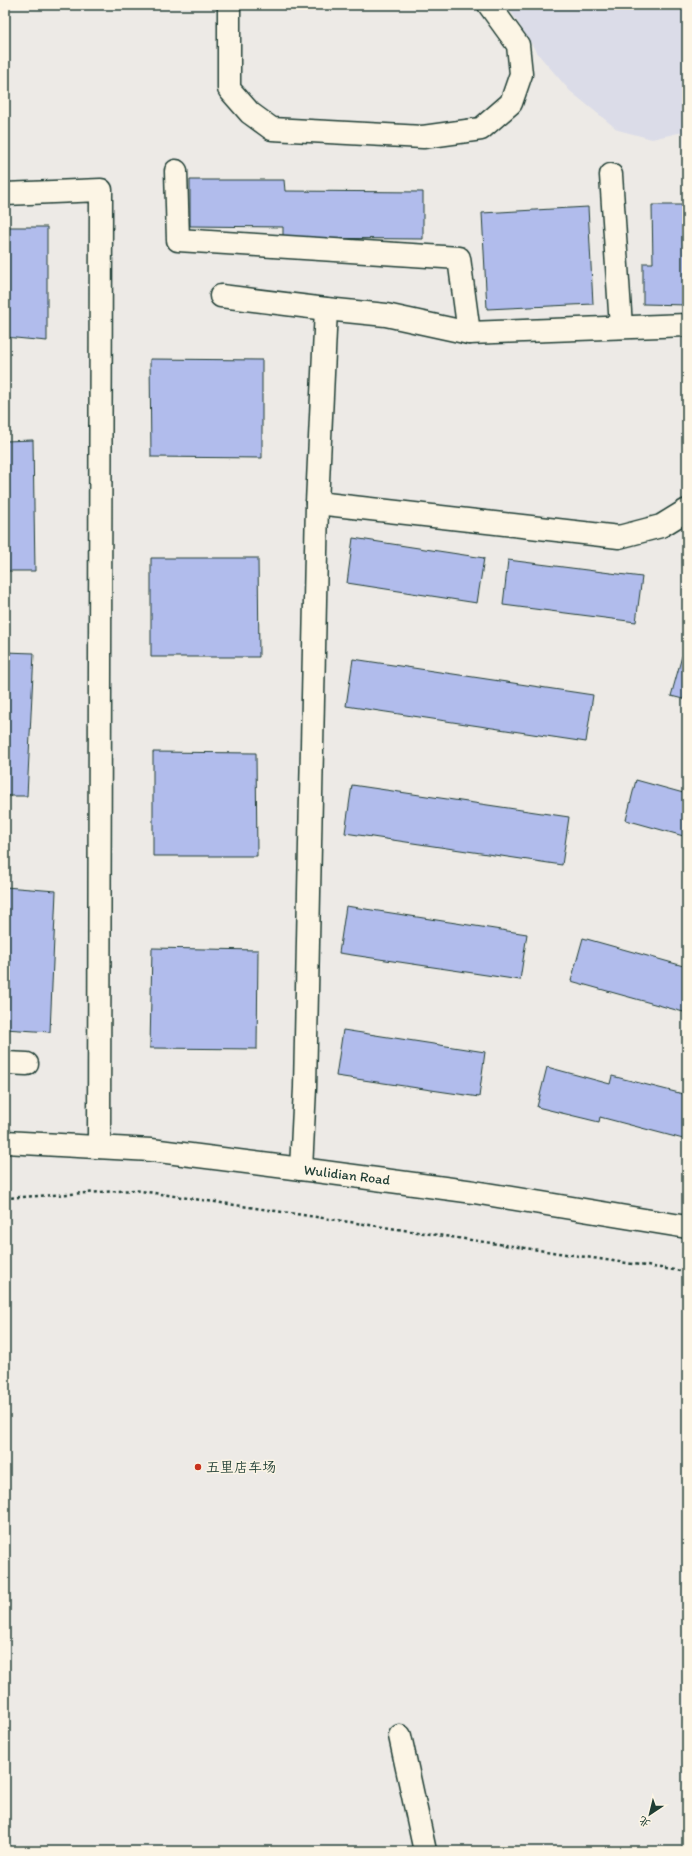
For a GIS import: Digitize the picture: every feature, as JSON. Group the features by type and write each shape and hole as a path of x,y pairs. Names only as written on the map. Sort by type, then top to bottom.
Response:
{"street":[{"path":"229,5 229,89 250,113 272,129 423,137 481,129 512,103 521,74 518,45 489,5"},
{"path":"176,171 178,240 459,258 469,333"},
{"path":"611,175 621,327"},
{"path":"5,194 101,190 98,1147"},
{"path":"221,296 326,309 386,314 469,333 687,326"},
{"path":"302,1169 317,502 326,309"},
{"path":"317,502 619,537 661,526 687,510"},
{"path":"5,1063 27,1064"},
{"name":"Wulidian Road","path":"5,1142 152,1150 474,1192 687,1227"},
{"path":"400,1736 425,1851"}],"path":[{"path":"5,1198 134,1190 687,1272"}],"shaded area":[{"path":"507,5 687,5 687,131 652,139 618,130 570,91 537,53"}],"building":[{"path":"190,180 284,180 285,191 423,192 423,239 283,238 283,227 190,226"},
{"path":"652,205 687,205 687,305 643,304 643,263 653,263"},
{"path":"588,207 593,304 487,309 482,213"},
{"path":"5,227 47,227 47,341 5,337"},
{"path":"150,359 262,360 262,458 151,457"},
{"path":"33,440 35,571 5,571 5,441"},
{"path":"353,538 484,558 477,603 347,583"},
{"path":"151,558 258,558 259,657 151,657"},
{"path":"508,560 642,577 636,622 503,605"},
{"path":"5,652 34,653 27,796 5,796"},
{"path":"682,656 687,657 687,700 671,696"},
{"path":"353,659 593,695 586,742 346,706"},
{"path":"153,752 256,753 257,856 153,856"},
{"path":"636,780 687,794 687,837 626,820"},
{"path":"352,785 569,817 562,865 345,833"},
{"path":"5,887 56,891 50,1032 5,1029"},
{"path":"346,906 527,934 520,980 339,953"},
{"path":"583,938 687,967 687,1013 571,981"},
{"path":"152,948 258,950 257,1049 150,1048"},
{"path":"343,1030 485,1052 479,1097 336,1076"},
{"path":"547,1067 610,1084 612,1076 687,1095 687,1140 600,1117 599,1122 537,1107"}],"place":[{"name":"五里店车场","path":"198,1467"}]}
